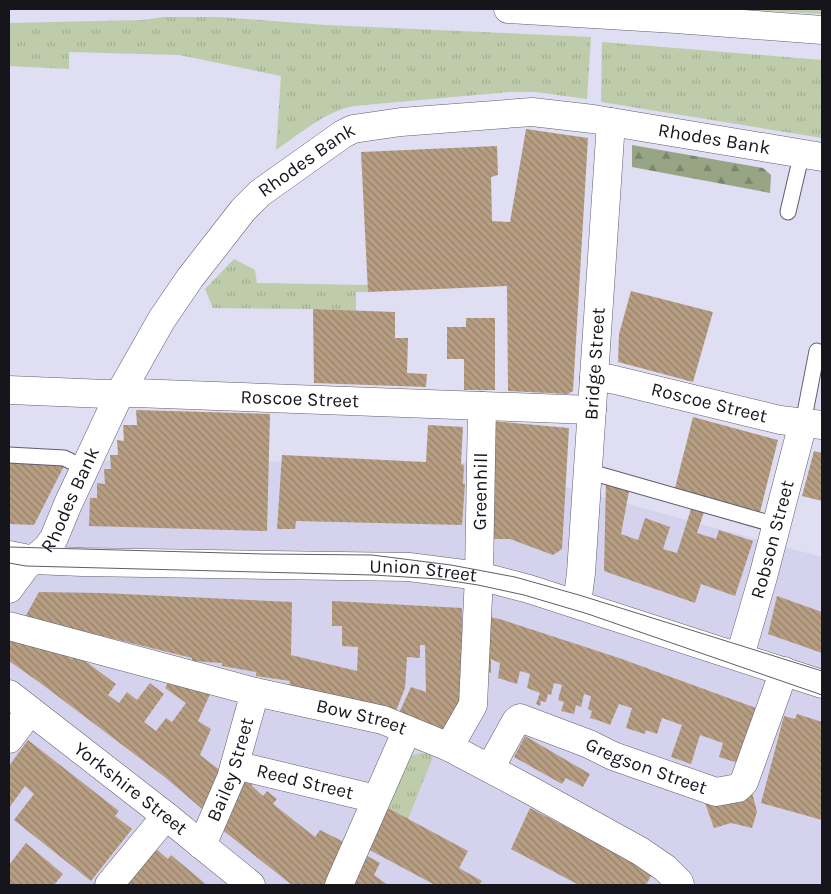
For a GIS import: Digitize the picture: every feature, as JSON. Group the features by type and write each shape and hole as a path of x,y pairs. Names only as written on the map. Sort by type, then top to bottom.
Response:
{"main road":[{"path":"508,9 822,30"},
{"name":"Rhodes Bank","path":"9,589 26,566 21,557 48,548 54,538 120,393 162,319 189,279 243,210 260,193 343,134 353,129 401,122 508,112 545,113 812,154"},
{"name":"Bridge Street","path":"577,604 582,573 587,471 611,122"},
{"name":"Roscoe Street","path":"594,378 611,379 780,420 812,424"},
{"name":"Roscoe Street","path":"9,390 592,410"},
{"name":"Greenhill","path":"450,747 472,705 479,576 482,406"},
{"name":"Robson Street","path":"740,656 776,526 812,424"},
{"name":"Union Street","path":"21,557 283,566 410,567 479,576 577,604 822,684"},
{"name":"Bow Street","path":"9,626 255,692 383,720 450,747 640,851 665,868 680,885"},
{"name":"Gregson Street","path":"490,768 516,721 520,718 588,744 613,756 716,792 738,788 744,782 784,671"},
{"name":"Bailey Street","path":"200,844 206,836 231,778 255,692"},
{"name":"Yorkshire Street","path":"9,694 166,816 251,885"},
{"path":"9,739 30,711"},
{"path":"339,885 407,730"},
{"name":"Reed Street","path":"235,765 376,799"},
{"path":"109,885 166,816"}],"lane":[{"path":"788,212 812,154"},
{"path":"812,424 817,351"},
{"path":"9,455 64,458 85,468"},
{"path":"587,471 776,526"}],"shaded area":[{"path":"9,460 477,463 822,557 822,885 9,885"}],"green space":[{"path":"729,9 822,9 822,14"},
{"path":"164,17 219,17 326,25 591,37 587,99 535,92 509,92 354,106 323,118 276,150 281,76 179,55 69,52 69,69 9,66 9,23 143,20"},
{"path":"602,42 822,60 822,138 601,102"},
{"path":"632,145 763,168 771,175 770,193 632,167"},
{"path":"234,259 255,270 257,283 368,285 368,292 356,292 356,311 213,308 205,289"},
{"path":"420,753 433,757 408,819 386,807 407,760 411,756"}],"building":[{"path":"526,129 588,138 573,391 568,394 508,391 507,286 368,292 361,152 497,146 498,175 491,177 492,221 510,222"},
{"path":"631,291 713,312 693,382 618,362 619,334"},
{"path":"313,309 395,312 395,338 408,338 407,373 427,374 426,387 314,383"},
{"path":"466,318 495,318 495,390 464,390 464,359 447,359 447,327 466,327"},
{"path":"136,410 270,414 267,531 89,526 90,498 97,498 97,483 105,484 104,469 111,469 110,455 118,455 117,440 124,441 123,425 137,425"},
{"path":"693,417 778,440 760,512 675,488"},
{"path":"492,421 569,428 562,549 553,555 510,539 488,539"},
{"path":"428,425 463,427 461,464 464,465 463,484 465,484 462,525 296,521 295,529 277,529 282,455 426,462"},
{"path":"814,451 822,453 822,501 802,496"},
{"path":"9,461 65,464 34,525 9,524"},
{"path":"606,479 630,486 621,534 638,540 645,518 670,527 663,549 677,553 692,506 705,509 697,533 716,539 719,530 753,541 735,596 701,584 695,603 604,571"},
{"path":"39,592 292,602 291,655 357,671 358,647 342,646 342,626 332,626 332,601 462,608 462,704 446,731 399,713 411,687 426,692 425,645 420,645 420,658 407,657 405,688 396,711 289,688 290,681 256,676 256,672 222,666 222,663 192,661 192,658 25,617"},
{"path":"777,596 822,612 822,653 768,634"},
{"path":"486,616 619,658 756,708 738,763 719,757 723,743 700,735 691,764 671,757 682,725 662,718 657,734 646,730 645,734 626,728 632,708 619,704 610,725 590,718 592,711 588,709 591,696 584,694 581,707 576,705 574,714 561,711 564,702 558,700 562,685 554,683 551,695 548,694 546,702 541,701 540,706 536,704 540,693 527,688 530,674 520,671 517,684 498,678 500,663 491,659 491,673 482,671"},
{"path":"9,640 61,651 72,659 74,656 81,658 116,684 108,695 119,703 127,692 137,700 150,683 164,694 144,722 156,731 166,718 172,722 186,703 165,688 168,683 210,694 198,721 211,729 200,755 225,774 208,814 166,778 9,661"},
{"path":"797,714 822,722 822,820 761,803 784,716 795,719"},
{"path":"525,736 590,774 583,787 566,778 562,784 514,757"},
{"path":"28,740 119,811 115,816 132,829 91,881 14,820 34,794 25,786 9,808 9,766"},
{"path":"240,781 252,784 263,796 267,791 277,799 273,804 315,837 320,830 348,844 331,885 292,885 215,824"},
{"path":"752,792 757,812 752,828 731,823 714,828 705,803"},
{"path":"386,807 468,851 459,868 482,881 479,885 435,885 364,847"},
{"path":"530,808 640,865 652,874 646,885 579,885 511,849"},
{"path":"26,843 63,874 54,885 9,885 9,865"},
{"path":"156,849 168,859 171,855 207,885 125,885"},
{"path":"362,853 380,863 374,875 388,885 347,885"}],"tram line":[{"path":"9,547 372,555 451,565 515,577 579,595 822,671"},
{"path":"9,563 26,566 373,575 439,579 478,585 524,595 588,614 822,695"}]}
